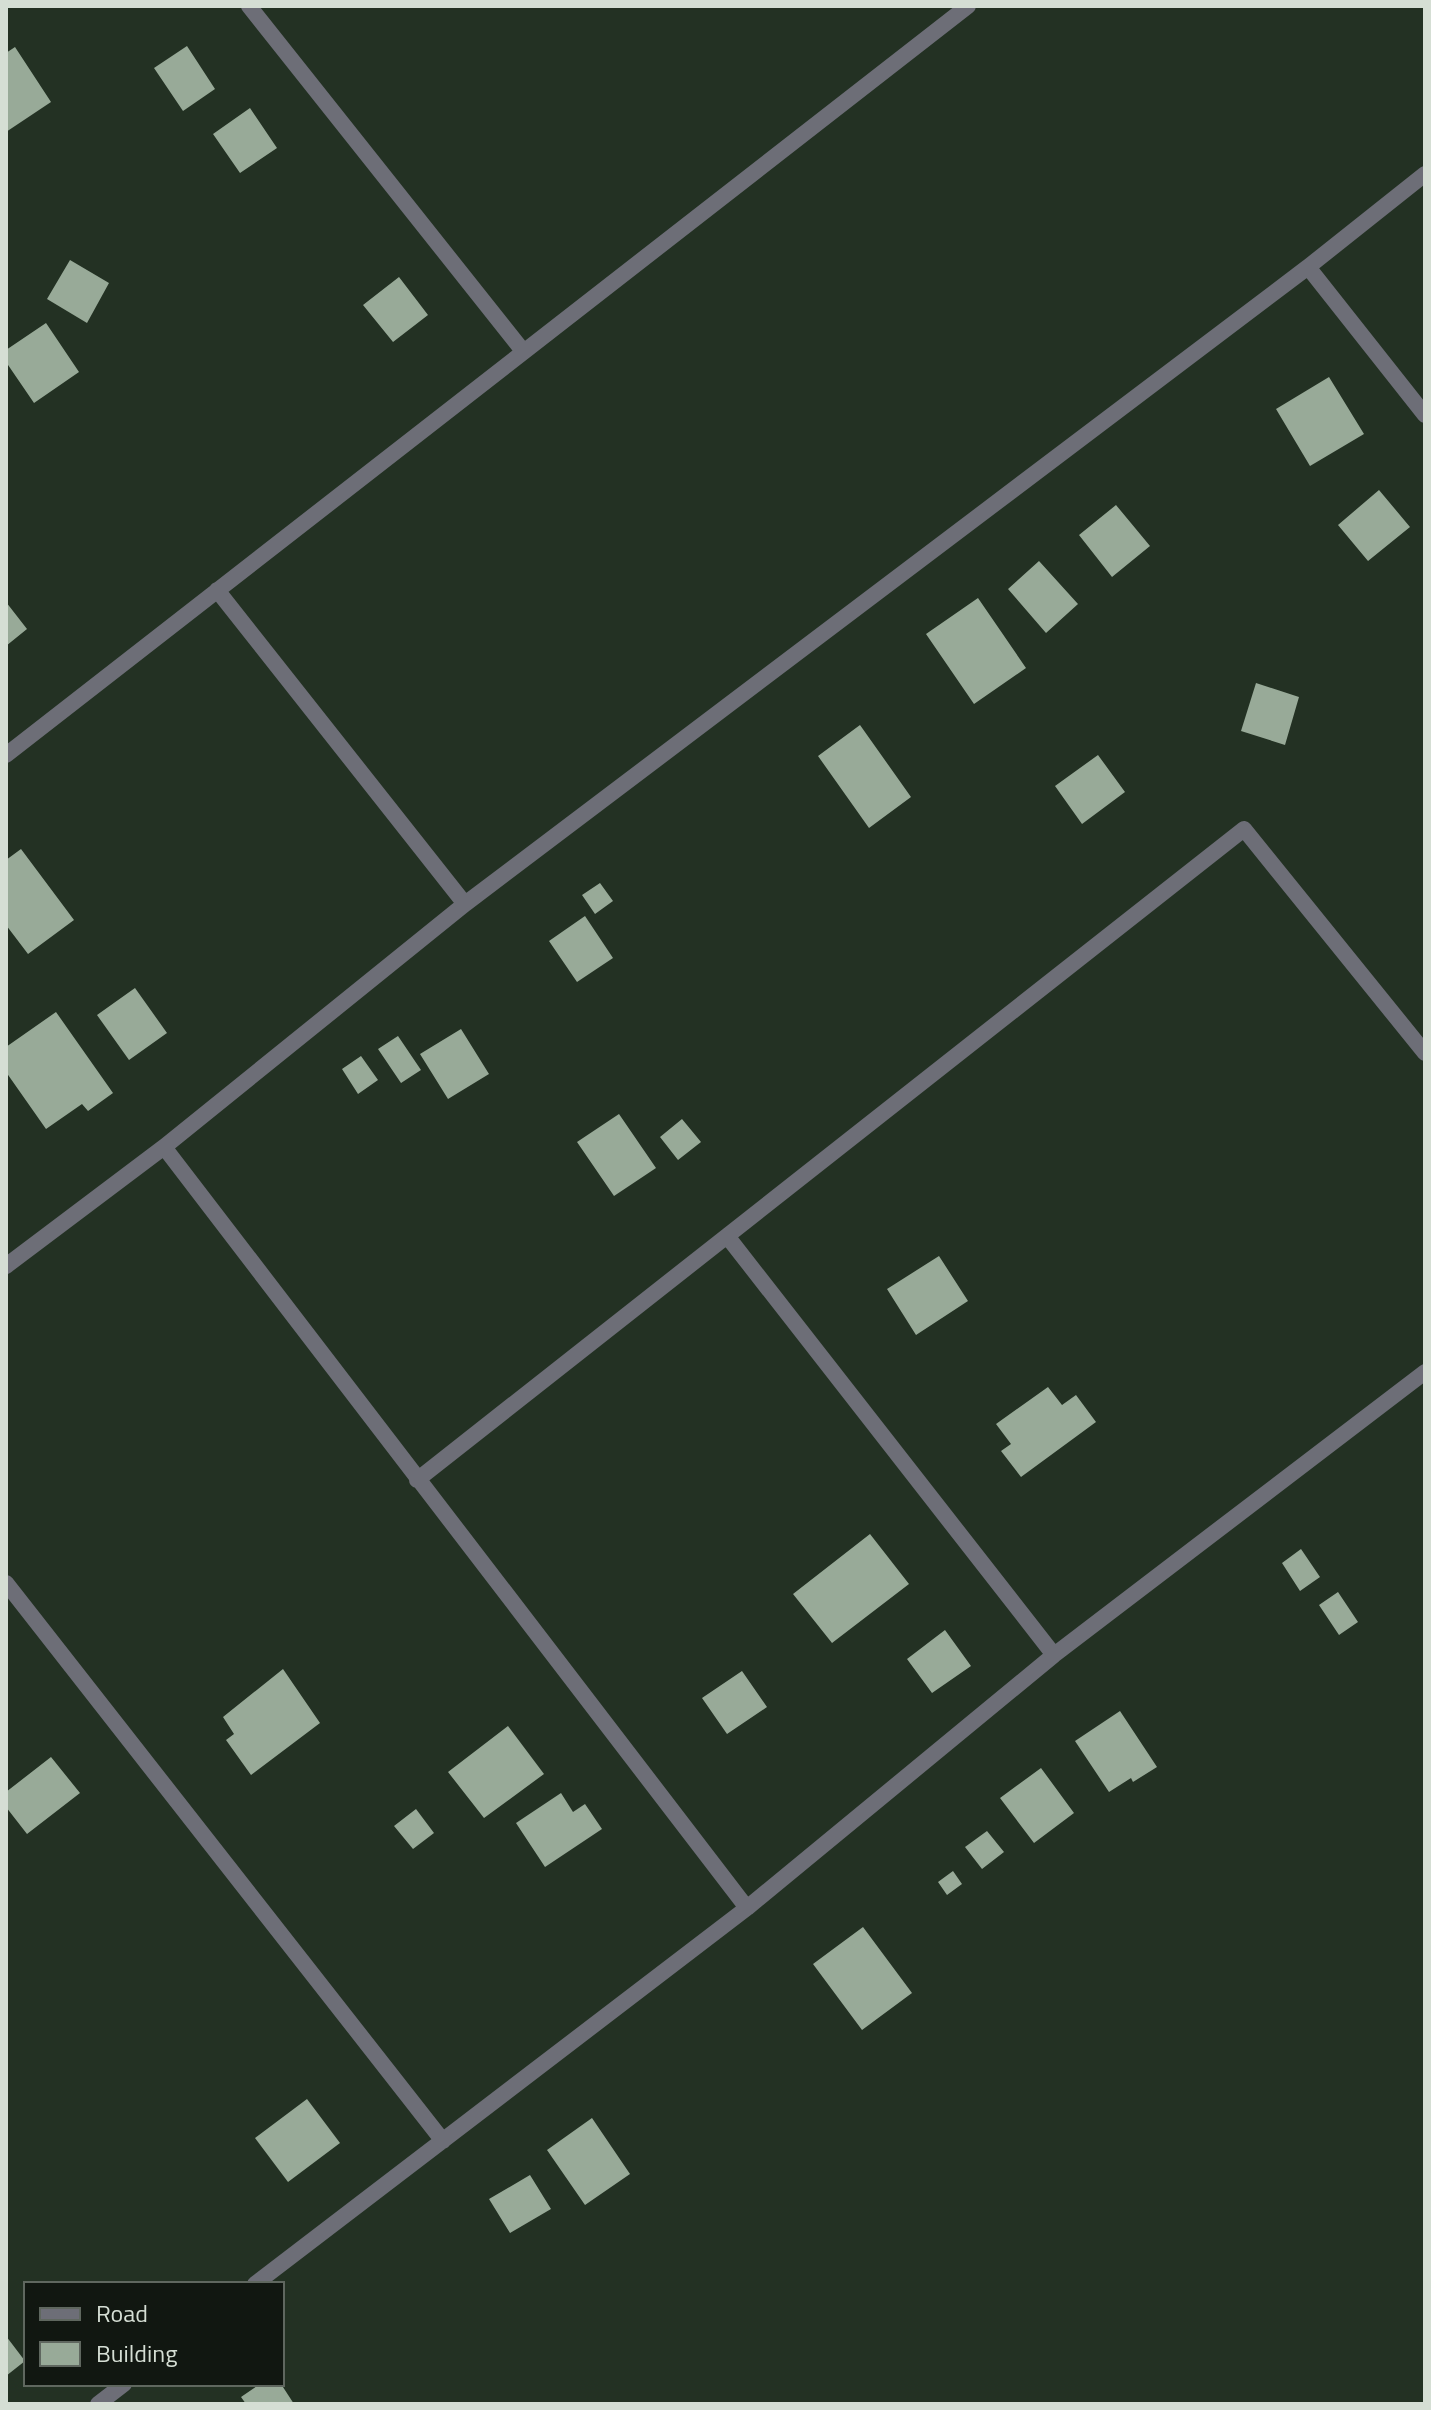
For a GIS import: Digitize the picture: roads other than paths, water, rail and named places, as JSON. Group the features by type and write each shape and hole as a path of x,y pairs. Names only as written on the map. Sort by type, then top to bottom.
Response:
{"street":[{"path":"249,6 523,351"},
{"path":"6,755 968,6"},
{"path":"6,1266 164,1147 465,904 1308,267 1425,174"},
{"path":"1308,267 1425,415"},
{"path":"217,590 465,904"},
{"path":"417,1480 1244,829 1425,1053"},
{"path":"164,1147 747,1908"},
{"path":"727,1236 1054,1655"},
{"path":"258,2282 747,1908 1054,1655 1425,1372"},
{"path":"6,1583 443,2141"},
{"path":"98,2404 121,2386"}]}
